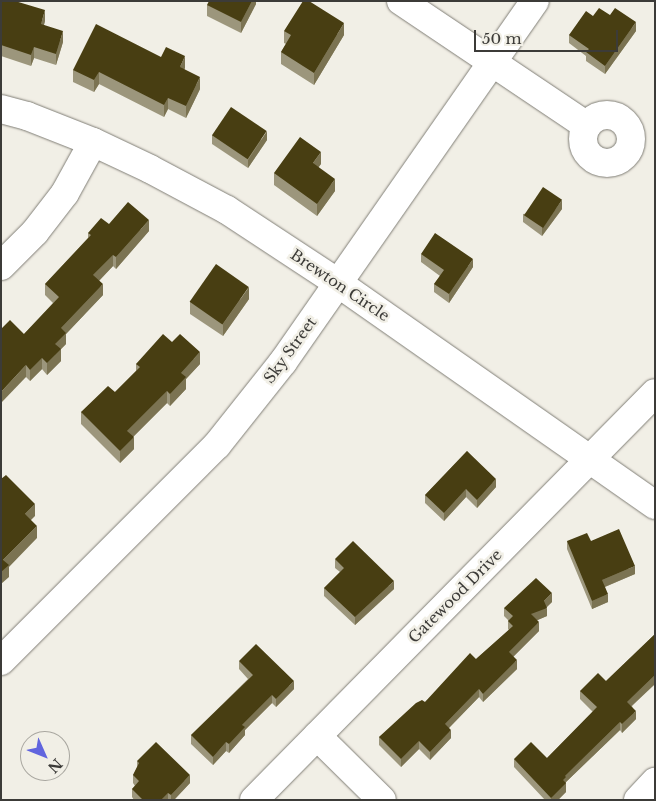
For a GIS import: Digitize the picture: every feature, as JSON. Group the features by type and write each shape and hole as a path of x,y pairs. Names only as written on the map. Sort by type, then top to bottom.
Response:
{"street":[{"path":"400,1 587,126"},
{"name":"Sky Street","path":"1,661 217,445 283,362 535,1"},
{"name":"Brewton Circle","path":"1,109 27,116 92,142 150,169 227,210 338,283 655,505"},
{"path":"1,266 35,232 65,193 92,142"},
{"name":"Gatewood Drive","path":"254,800 655,393"},
{"path":"317,736 382,800"},
{"path":"638,800 655,782"}],"building":[{"path":"1,1 15,1 45,10 41,24 63,31 56,54 34,47 31,55 1,45"},
{"path":"209,1 252,1 241,22 207,5"},
{"path":"303,1 309,1 344,23 314,73 281,52 291,35 284,31"},
{"path":"599,8 610,15 615,8 636,22 605,66 586,52 589,49 569,35 586,11 593,16"},
{"path":"96,24 161,57 166,47 185,56 180,67 200,77 186,106 168,98 164,105 99,72 94,80 73,70"},
{"path":"231,107 267,131 248,159 212,135"},
{"path":"300,137 321,152 313,163 335,179 317,204 274,173"},
{"path":"543,187 562,200 543,228 524,215"},
{"path":"128,202 149,220 116,257 113,255 93,275 103,284 61,328 66,333 55,344 61,349 47,363 42,358 30,370 26,365 1,392 1,329 10,320 24,334 59,297 45,284 91,235 88,233 101,218 109,224"},
{"path":"435,233 473,259 449,294 434,284 444,270 421,254"},
{"path":"216,264 249,287 222,325 190,302"},
{"path":"163,334 172,342 180,334 200,352 181,373 186,377 170,394 167,391 127,431 134,437 120,451 81,412 108,386 115,392 140,367 136,364"},
{"path":"467,451 496,479 477,500 466,489 444,513 425,495"},
{"path":"6,475 35,504 25,514 37,526 3,560 9,565 1,572 1,479"},
{"path":"619,529 635,566 602,580 608,594 592,601 567,541 587,533 591,541"},
{"path":"353,541 394,581 355,617 324,588 344,568 335,559"},
{"path":"536,578 552,593 544,601 547,608 531,614 539,622 509,652 517,660 483,694 479,689 445,724 451,730 430,752 419,741 401,759 379,737 416,703 422,700 425,702 470,653 476,659 513,626 508,621 513,616 504,608"},
{"path":"655,634 655,675 627,702 636,711 622,724 620,722 565,776 563,780 566,783 551,798 514,759 531,742 547,758 597,707 580,691 598,673 606,681"},
{"path":"256,644 294,681 276,699 272,695 242,725 245,727 229,744 226,742 213,757 191,735 253,675 239,661"},
{"path":"156,742 190,775 171,795 168,793 161,800 143,800 132,789 139,781 133,775 139,763 137,761"}]}
